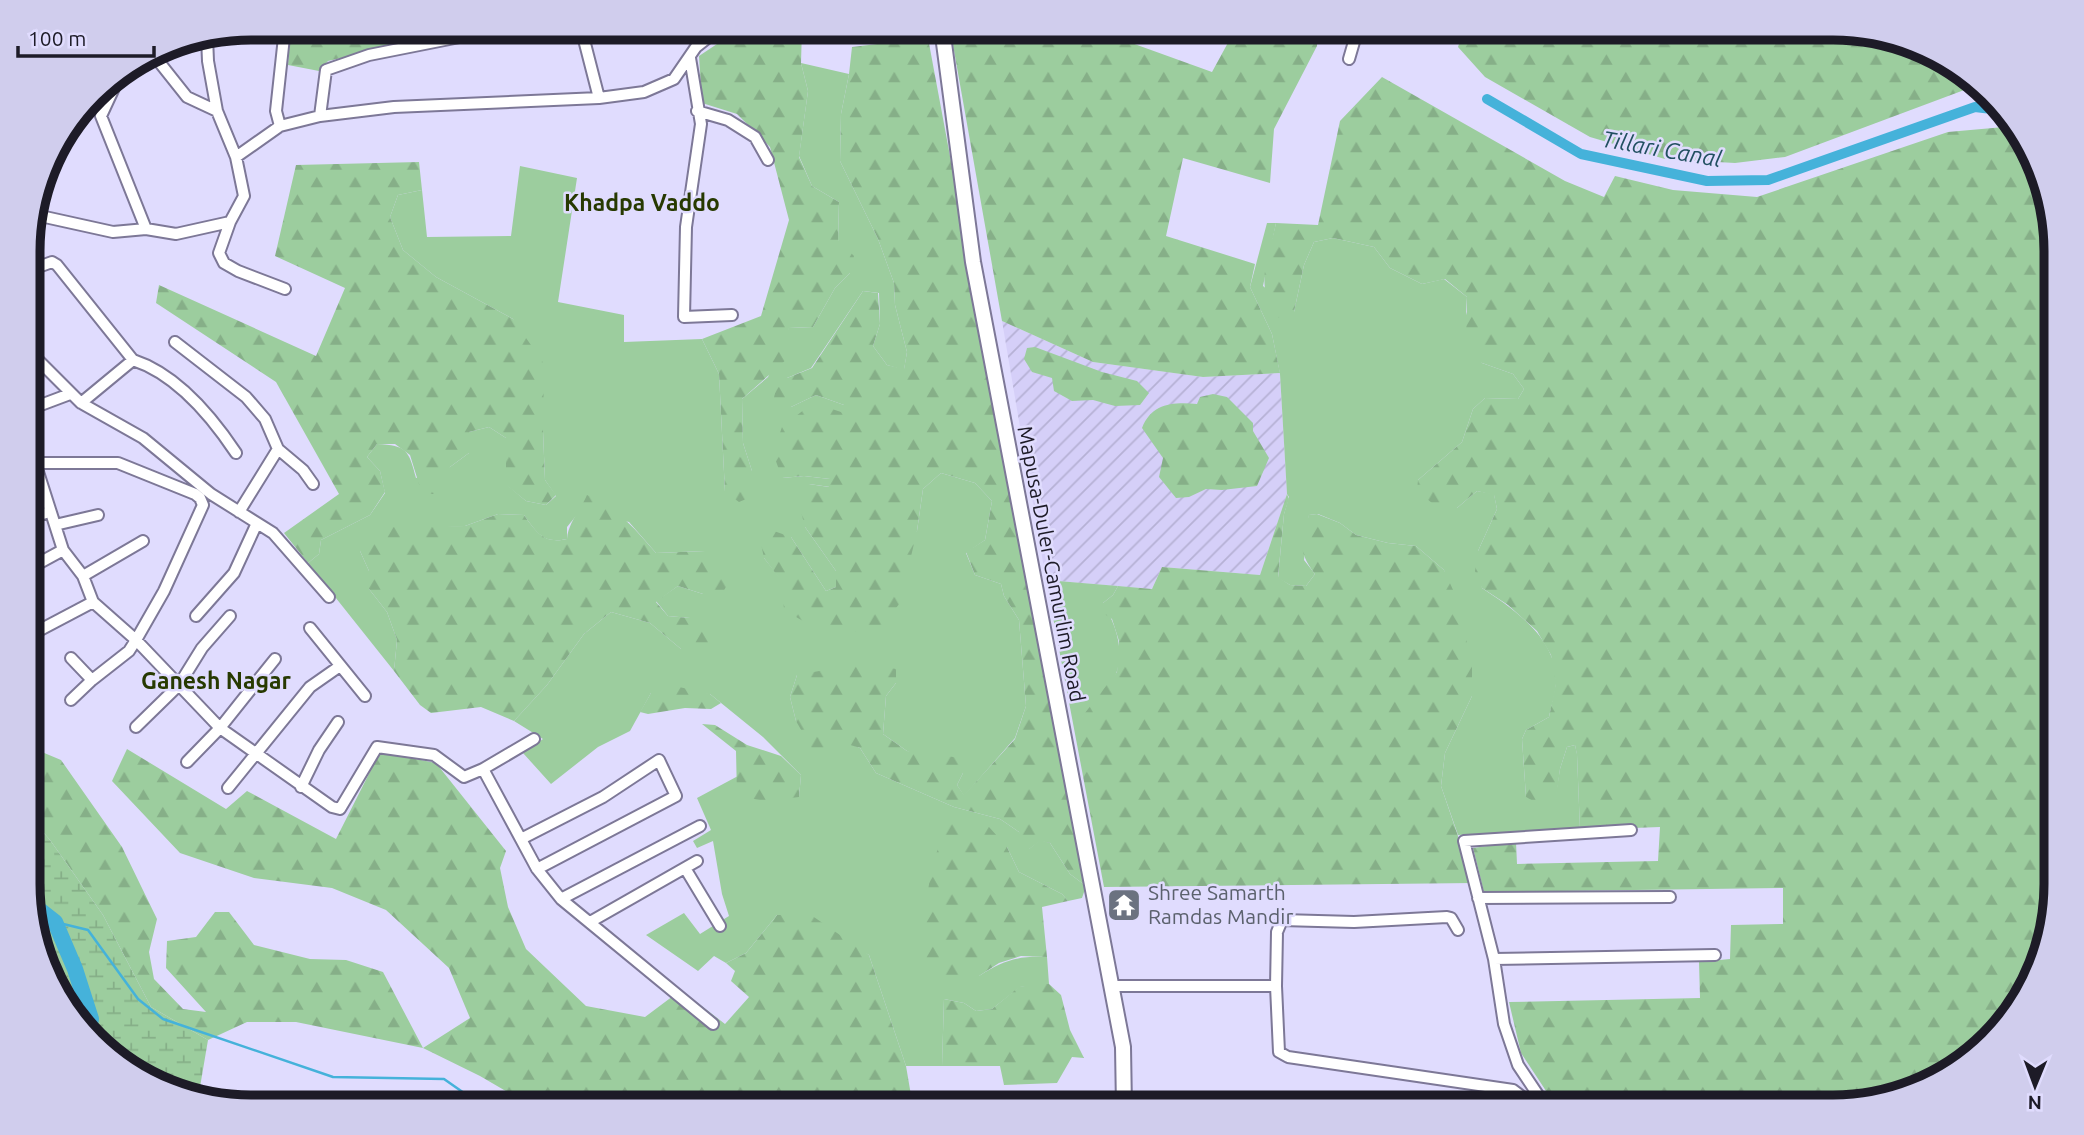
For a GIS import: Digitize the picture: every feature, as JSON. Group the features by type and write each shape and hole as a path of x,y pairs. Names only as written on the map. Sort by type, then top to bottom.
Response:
{"street":[{"path":"280,126 276,111 284,40"},
{"path":"320,117 326,70 369,55 443,40"},
{"path":"584,40 599,99"},
{"path":"236,157 280,126 320,117 394,107 599,99 644,92 674,79 696,47 705,40"},
{"name":"Mapusa-Duler-Camurlim Road","path":"944,40 973,262 1123,1047 1124,1094"},
{"path":"1349,60 1355,40"},
{"path":"207,45 217,111 236,157 244,196 230,222 219,253 224,263 238,271 285,289"},
{"path":"690,58 701,124 686,227 688,236 684,317 732,315"},
{"path":"159,62 187,97 217,111"},
{"path":"111,94 101,116 146,229"},
{"path":"697,111 728,120 755,137 768,160"},
{"path":"43,216 113,232 146,229 176,234 230,222"},
{"path":"41,266 52,262 57,265 134,360 173,383 199,404 236,453"},
{"path":"175,342 246,397 265,419 278,449 303,470 313,484"},
{"path":"81,403 134,360"},
{"path":"41,363 81,403 144,438 211,494 273,533 329,597"},
{"path":"41,405 70,394"},
{"path":"239,512 278,449"},
{"path":"41,455 118,463 200,498 203,505 164,591 129,651 92,680 71,701"},
{"path":"41,483 63,550 83,576 93,602 136,640 220,728 332,807 340,809 377,747 434,755 464,777 534,739"},
{"path":"41,515 49,512"},
{"path":"55,525 98,515"},
{"path":"196,616 233,573 257,523"},
{"path":"83,576 143,541"},
{"path":"40,562 63,550"},
{"path":"40,630 93,602"},
{"path":"136,727 180,685 202,648 230,617"},
{"path":"310,628 365,696"},
{"path":"71,659 92,680"},
{"path":"187,762 220,728 275,659"},
{"path":"228,788 310,687 340,666"},
{"path":"301,787 319,750 338,722"},
{"path":"521,839 603,797 659,760 676,796 537,869"},
{"path":"483,769 537,869 561,899 713,1024"},
{"path":"561,899 700,826"},
{"path":"1537,1094 1518,1065 1504,1024 1494,959 1464,841 1631,830"},
{"path":"590,922 697,861"},
{"path":"685,868 720,926"},
{"path":"1478,898 1670,897"},
{"path":"1458,930 1451,918 1447,917 1354,922 1282,920 1277,932 1279,1052 1289,1057 1513,1090 1519,1094"},
{"path":"1494,959 1715,955"},
{"path":"1111,986 1276,986"}],"shaded area":[{"path":"1002,321 1093,362 1203,377 1280,373 1287,494 1260,575 1162,567 1152,589 1046,580"}],"green space":[{"path":"290,40 418,40 328,61 319,71 288,65"},
{"path":"723,40 802,40 801,63 808,91 799,157 812,186 839,202 838,240 854,256 850,273 835,288 813,327 789,328 787,359 742,399 743,443 752,471 751,497 739,502 725,492 719,374 702,339 761,316 789,220 770,147 737,114 702,103 699,56"},
{"path":"928,40 1086,886 1070,874 1050,843 1040,841 1028,850 1021,847 1019,832 1000,819 954,807 876,773 860,748 844,743 833,757 816,756 796,721 790,697 797,675 864,663 896,669 896,683 886,696 883,734 907,751 961,758 963,773 957,785 964,795 1015,739 1026,706 1019,620 1004,596 1001,584 975,575 966,552 985,540 992,501 975,483 941,473 923,489 917,531 900,603 877,632 822,632 784,610 782,582 764,558 760,539 771,530 791,537 826,591 836,587 836,571 805,527 795,489 809,484 829,487 830,479 804,476 782,478 773,453 782,427 805,409 829,408 844,413 844,405 816,395 791,407 772,406 776,389 787,378 812,368 863,291 878,293 880,324 873,346 887,365 904,369 907,352 895,305 894,283 878,239 840,161 841,114 852,47"},
{"path":"952,40 1123,40 1212,72 1229,40 1317,40 1317,46 1274,129 1270,183 1183,158 1166,236 1255,264 1250,287 1272,334 1280,373 1203,377 1093,362 1002,321"},
{"path":"1460,40 1860,42 1901,51 1926,62 1967,89 1785,157 1735,163 1665,159 1590,137 1485,77 1458,47"},
{"path":"801,63 849,74 841,114 840,161 878,239 894,283 895,305 907,352 904,370 887,365 873,346 880,324 879,293 863,291 811,368 787,378 791,407 816,395 844,405 844,413 782,478 804,476 830,479 830,487 809,484 805,527 836,571 836,587 826,591 791,537 764,558 823,632 917,531 923,489 941,473 975,483 992,501 985,540 966,553 975,575 1001,584 1004,596 1019,620 1026,706 1015,738 964,796 957,785 963,773 907,751 883,734 886,696 896,683 797,675 790,697 796,721 860,748 876,773 954,807 1000,819 1019,832 1029,849 1040,840 1050,843 1070,874 1086,886 1082,898 1068,901 1062,894 1019,872 1007,847 979,976 1011,960 1047,957 1049,984 1020,987 992,1009 976,1011 964,1003 944,999 942,1066 906,1066 869,955 777,915 746,953 726,963 714,956 698,971 646,935 684,913 700,934 729,916 722,894 713,841 697,848 693,841 711,830 697,798 738,776 737,795 799,797 801,775 763,737 710,694 651,693 630,731 598,747 551,784 523,753 543,739 514,721 547,685 584,634 611,612 650,623 681,649 690,618 668,616 656,601 678,586 703,594 705,551 656,553 629,522 580,511 567,527 567,539 552,540 541,536 524,515 498,514 465,526 430,528 360,551 369,571 369,589 387,612 397,640 394,671 308,563 319,554 321,540 370,515 385,493 380,471 367,457 377,444 395,446 405,451 416,478 450,467 469,453 469,432 489,427 506,438 507,485 526,501 546,505 556,496 545,480 543,431 513,319 436,277 403,250 390,217 398,195 422,190 427,237 511,236 520,166 577,178 558,302 624,315 624,342 702,339 719,374 725,492 752,471 743,443 742,399 768,377 789,328 813,327 835,288 850,273 838,240 839,202 812,186 799,156 808,91"},
{"path":"1382,77 1565,181 1604,197 1615,176 1673,190 1757,197 1948,132 2003,127 2015,146 2028,170 2037,197 2044,251 2044,884 2037,938 2022,977 1991,1023 1950,1059 1901,1084 1847,1094 1548,1094 1521,1053 1509,1002 1700,998 1699,962 1730,959 1731,925 1783,924 1783,888 1484,892 1473,848 1516,842 1517,864 1658,861 1660,827 1580,830 1575,745 1567,747 1560,769 1556,800 1546,808 1526,797 1522,739 1526,730 1549,717 1556,683 1551,655 1537,631 1508,605 1482,588 1475,571 1478,551 1497,509 1494,495 1477,491 1457,508 1442,511 1417,491 1418,480 1462,442 1473,409 1485,398 1518,399 1524,389 1513,374 1482,363 1466,344 1467,297 1445,279 1422,284 1390,268 1374,247 1333,238 1314,242 1304,265 1294,312 1277,318 1270,306 1264,283 1276,223 1318,225 1340,121"},
{"path":"419,162 422,190 398,195 390,217 403,250 436,277 513,319 544,364 545,480 556,495 546,505 526,501 506,485 506,438 489,427 469,432 469,453 450,467 436,494 422,494 410,455 395,444 377,444 367,457 380,471 385,492 370,515 321,540 319,554 308,563 284,533 339,494 276,382 156,303 159,285 316,356 345,288 275,256 296,165"},
{"path":"1267,223 1276,223 1263,286 1294,312 1304,265 1314,242 1333,238 1374,247 1390,268 1422,284 1444,279 1467,297 1466,312 1482,363 1513,374 1524,389 1518,399 1485,398 1473,409 1462,442 1418,480 1457,508 1477,491 1494,494 1497,509 1478,551 1482,588 1532,627 1550,653 1555,668 1556,684 1549,717 1526,730 1522,739 1526,797 1555,800 1567,747 1575,745 1580,830 1458,835 1441,786 1445,753 1472,696 1444,570 1416,546 1356,535 1340,523 1318,514 1309,515 1304,560 1315,574 1306,586 1290,585 1278,578 1284,514 1289,497 1280,374 1272,334 1250,287"},
{"path":"1035,347 1102,372 1137,381 1149,393 1140,405 1115,406 1093,400 1072,401 1054,391 1052,378 1032,372 1024,359 1027,348"},
{"path":"1213,394 1227,397 1253,423 1253,431 1269,458 1257,486 1206,489 1189,497 1176,498 1159,477 1163,458 1142,428 1151,413 1157,409 1180,403 1197,404 1200,397"},
{"path":"1287,494 1289,499 1284,514 1278,577 1290,585 1306,586 1315,574 1305,558 1302,546 1309,515 1317,514 1340,523 1356,535 1416,546 1444,570 1458,601 1472,667 1472,696 1445,753 1441,786 1474,883 1104,887 1072,718 1081,718 1117,672 1119,641 1112,619 1103,613 1103,603 1113,595 1118,586 1152,589 1162,567 1260,575"},
{"path":"587,495 616,512 656,553 705,551 731,579 721,595 703,594 678,586 656,602 668,616 690,618 733,638 725,648 681,649 650,623 611,612 584,634 547,685 514,721 481,707 431,713 420,705 394,671 397,640 387,612 369,589 369,571 360,551 365,532 387,527 465,526 498,514 524,515 542,536 552,540 567,539 572,522"},
{"path":"1046,580 1118,586 1113,595 1103,603 1119,644 1117,671 1107,688 1081,719 1072,718"},
{"path":"666,684 710,694 721,703 711,709 685,708 648,714 640,712 651,693"},
{"path":"702,724 715,725 747,745 781,756 801,775 799,797 765,801 737,796 736,751"},
{"path":"127,749 226,809 247,791 336,839 380,752 436,763 506,851 500,868 508,907 526,949 586,1006 645,1017 681,990 725,1024 749,997 731,981 735,971 726,963 746,953 777,915 811,915 869,955 906,1066 911,1095 512,1095 423,1048 470,1018 449,968 386,910 332,888 254,878 180,853 112,781"},
{"path":"40,751 61,760 122,847 157,919 149,952 154,979 183,1009 206,1012 166,968 167,941 196,937 215,912 229,912 254,945 310,959 346,960 383,972 423,1048 296,1022 247,1022 208,1040 151,1007 103,915 40,829"},
{"path":"951,818 989,827 1007,847 1019,872 1062,894 1068,901 1042,907 1047,957 1021,956 999,963 979,976 945,982 923,969 921,931 933,861"},
{"path":"40,829 103,915 151,1007 208,1040 200,1088 158,1073 134,1059 93,1023 76,1001 51,952 42,911"},
{"path":"1049,984 1061,995 1070,1030 1084,1058 1072,1057 1057,1083 1004,1085 1000,1066 942,1066 944,999 964,1003 976,1011 992,1009 1019,987"}],"waterway":[{"name":"Tillari Canal","path":"1487,99 1581,154 1707,181 1768,180 1975,107 1988,109"},
{"path":"42,912 55,922 75,969 91,1020"},
{"path":"55,922 88,930 138,999 163,1019 333,1077 444,1079 467,1095"}],"place":[{"name":"Shree Samarth Ramdas Mandir","path":"1124,905"}],"district":[{"name":"Khadpa Vaddo","path":"642,203"},
{"name":"Ganesh Nagar","path":"216,681"}]}
